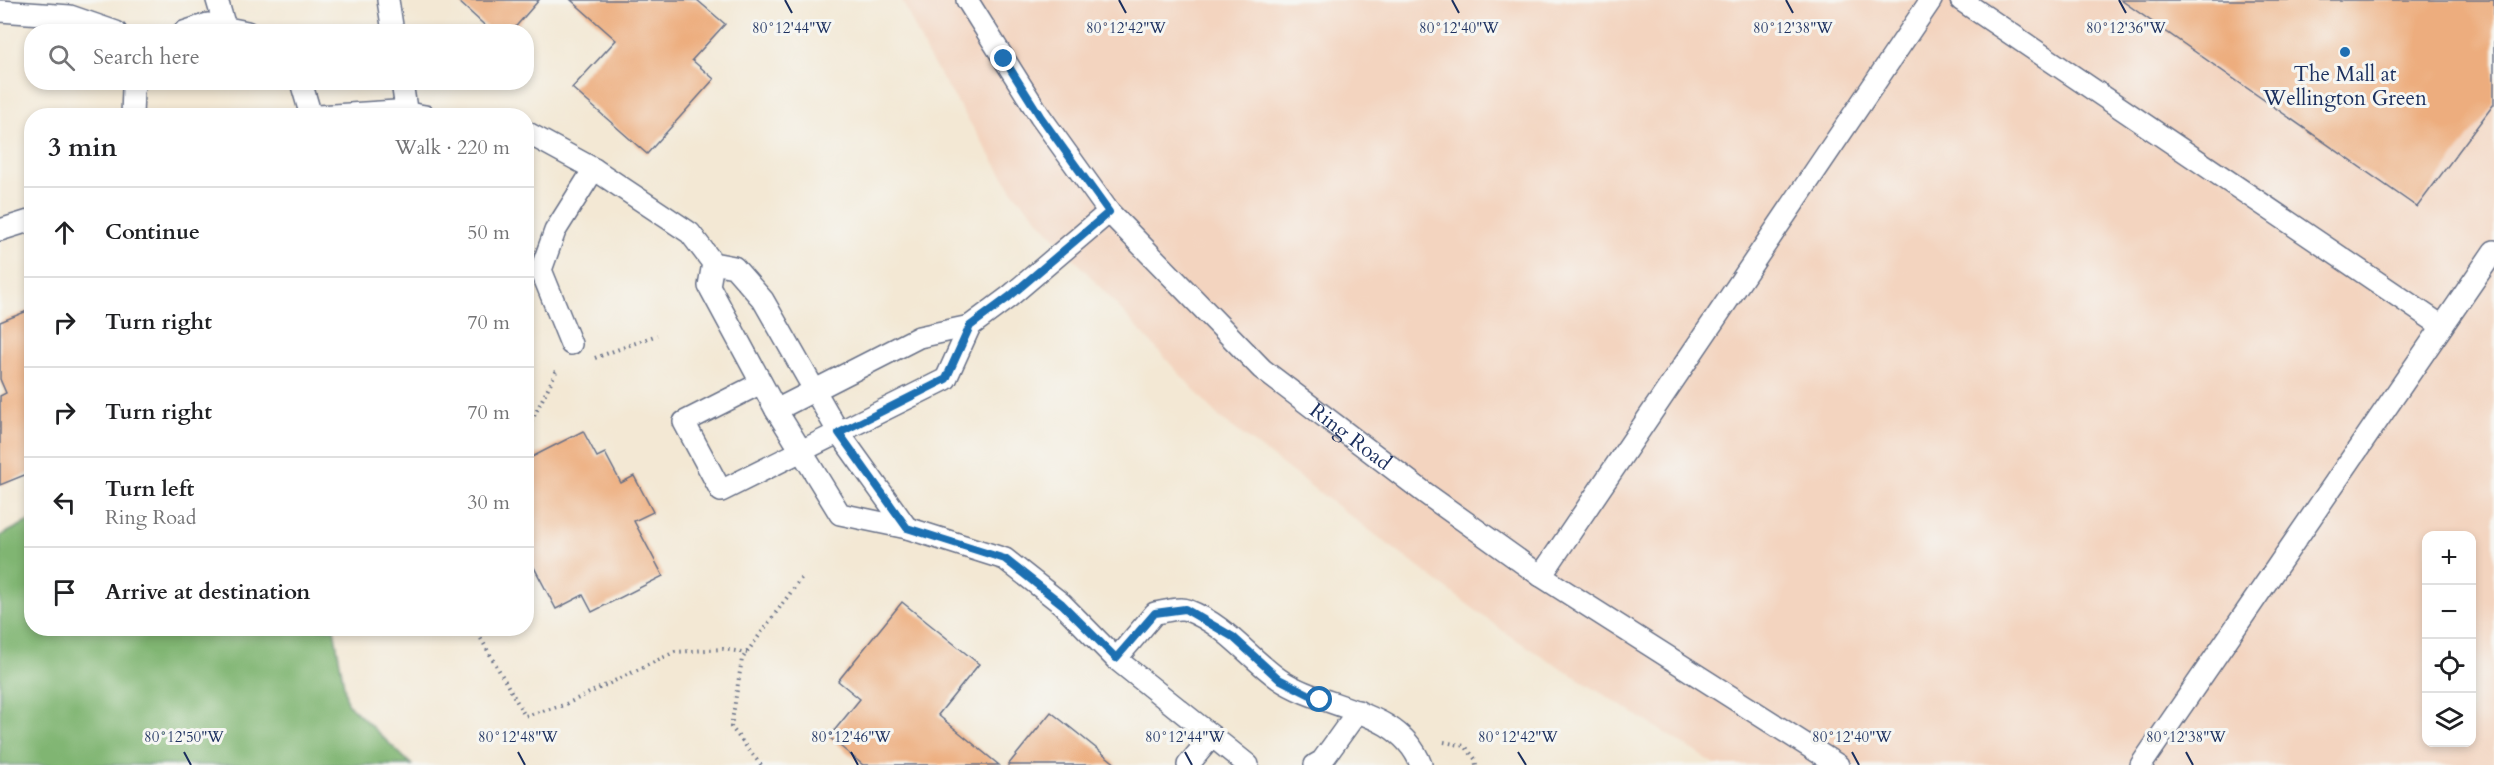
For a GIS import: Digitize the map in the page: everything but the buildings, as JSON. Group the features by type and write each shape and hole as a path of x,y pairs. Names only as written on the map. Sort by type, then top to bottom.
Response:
{"lane":[{"path":"217,0 224,24"},
{"path":"388,0 392,24"},
{"name":"Ring Road","path":"967,0 1040,116 1109,212 1262,369 1425,493 1541,576 1838,765"},
{"path":"1541,576 1931,0"},
{"path":"1960,0 2442,326"},
{"path":"13,7 70,16 93,24"},
{"path":"132,108 133,90"},
{"path":"303,90 309,108"},
{"path":"405,90 411,108"},
{"path":"534,136 594,169 690,233 712,263 734,267 764,300 839,433 907,528"},
{"path":"571,344 541,270 555,231 594,169"},
{"path":"776,410 919,337 970,326 1009,297 1109,212"},
{"path":"0,230 24,222"},
{"path":"2141,765 2494,251"},
{"path":"712,263 709,286 776,410 840,514 907,528 1005,559 1062,604 1116,658 1248,765"},
{"path":"761,383 684,422 721,491 946,379 970,326"},
{"path":"1116,658 1155,613 1185,609 1233,637 1279,679 1320,700 1358,711 1383,723 1410,746 1421,765"},
{"path":"1315,765 1322,761 1358,711"},
{"path":"1188,765 1212,736"}],"path":[{"path":"761,765 731,727 742,659 802,577"},
{"path":"480,636 525,716 564,705 675,652 723,649 747,653"},
{"path":"1444,742 1465,746 1476,765"}],"shaded area":[{"name":"The Mall at Wellington Green","path":"902,0 2494,0 2494,765 1716,765 1507,634 1219,417 1014,193 927,54"}],"green space":[{"path":"24,524 24,636 335,636 347,703 412,765 0,765 0,536"}],"place":[{"name":"The Mall at Wellington Green","path":"2345,52"}],"route":[{"path":"1004,59 1040,116 1109,212 1009,297 970,326 946,379 839,433 907,528 1005,559 1062,604 1116,658 1155,613 1185,609 1233,637 1279,679 1320,700"}]}
